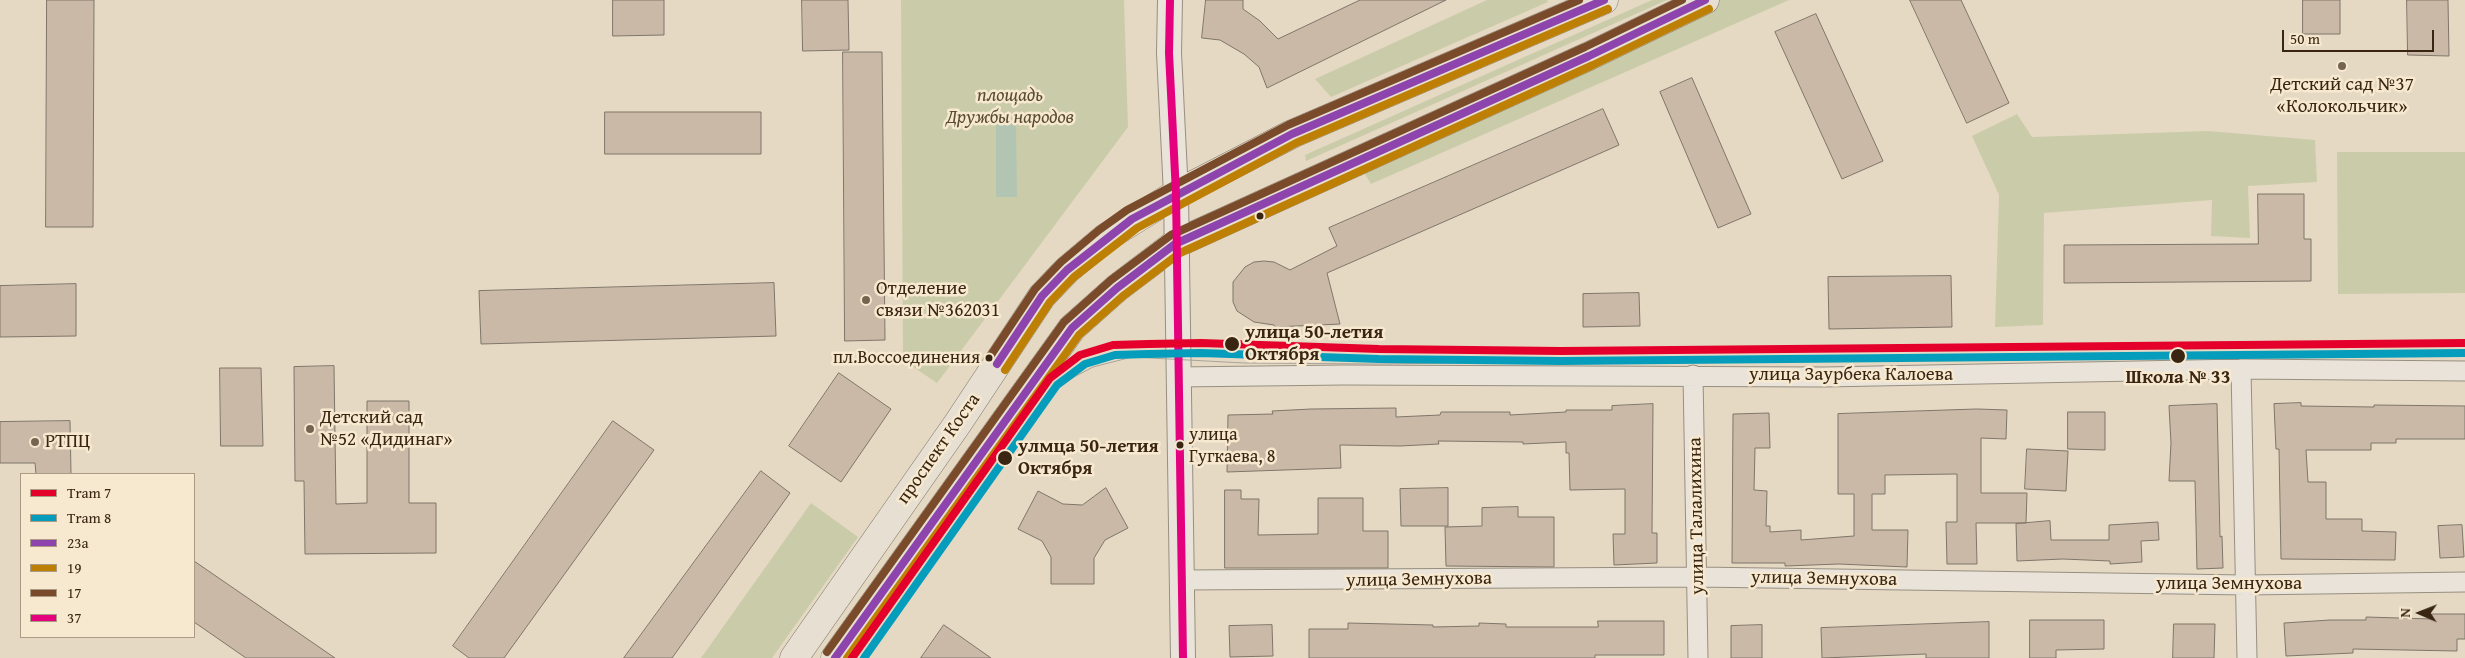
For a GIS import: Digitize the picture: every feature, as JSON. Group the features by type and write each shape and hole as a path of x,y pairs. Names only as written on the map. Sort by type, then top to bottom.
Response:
{"main road":[{"name":"проспект Коста","path":"794,658 958,423 1042,296 1067,270 1106,238 1176,194 1292,134 1604,0"},
{"name":"проспект Коста","path":"835,658 1072,328 1117,288 1175,244 1589,56 1705,0"}],"street":[{"path":"1170,0 1169,53 1176,194 1177,377 1184,580 1183,658"},
{"path":"2242,369 2247,658"},
{"name":"улица Заурбека Калоева","path":"1177,377 1693,375 1824,377 2242,369 2465,371"},
{"name":"улица Талалихина","path":"1693,375 1698,658"},
{"name":"улица Земнухова","path":"1184,580 1698,577 2246,585 2465,582"}],"green space":[{"name":"площадь Дружбы народов","path":"901,0 1124,0 1128,127 937,383 903,360"},
{"path":"1487,0 1547,0 1548,2 1331,97 1315,79"},
{"path":"1652,0 1667,0 1306,161 1305,155"},
{"path":"1719,0 1789,0 1371,184 1357,161"},
{"path":"2017,114 2032,137 2208,131 2315,140 2317,182 2248,186 2250,238 2211,236 2212,200 2044,213 2043,325 1995,327 1999,195 1972,136"},
{"path":"2337,152 2465,152 2465,293 2338,294"},
{"path":"811,503 858,537 772,658 701,658"}],"shaded area":[{"path":"996,121 1016,121 1017,197 996,197"}],"building":[{"path":"47,0 94,0 93,227 46,227"},
{"path":"613,0 664,0 664,35 613,36"},
{"path":"802,0 848,0 849,50 803,51"},
{"path":"1206,0 1243,0 1243,9 1260,21 1278,39 1360,0 1446,0 1267,88 1259,67 1244,54 1220,40 1202,38"},
{"path":"1910,0 1961,0 2009,103 1967,123"},
{"path":"2303,0 2340,0 2340,34 2303,34"},
{"path":"2407,0 2448,0 2449,56 2408,55"},
{"path":"1816,14 1883,161 1842,179 1775,32"},
{"path":"843,52 882,52 885,340 845,341"},
{"path":"1692,78 1751,214 1718,228 1660,92"},
{"path":"1603,109 1619,145 1327,273 1340,324 1275,327 1274,325 1254,322 1237,311 1233,302 1233,282 1245,267 1254,262 1274,262 1290,270 1337,246 1329,228"},
{"path":"605,112 761,112 761,154 605,154"},
{"path":"2258,194 2304,194 2304,239 2311,239 2311,281 2064,283 2064,245 2258,244"},
{"path":"1951,276 1952,327 1829,329 1828,277"},
{"path":"774,283 776,336 481,344 479,291"},
{"path":"76,284 76,336 0,337 0,286"},
{"path":"1639,293 1640,326 1583,327 1583,294"},
{"path":"334,366 336,504 367,503 367,401 409,401 409,503 436,503 436,553 305,554 304,481 295,481 294,367"},
{"path":"220,368 261,368 263,446 221,446"},
{"path":"839,373 891,409 841,482 789,446"},
{"path":"2301,403 2301,406 2465,406 2465,439 2396,439 2396,443 2371,443 2371,450 2306,450 2308,482 2326,482 2326,519 2362,519 2362,531 2396,532 2395,560 2281,559 2279,449 2276,449 2274,404"},
{"path":"1653,404 1652,533 1657,533 1657,563 1614,565 1613,534 1625,534 1625,489 1570,490 1569,453 1566,453 1566,442 1523,444 1523,442 1438,441 1439,444 1400,446 1340,445 1341,468 1227,472 1228,415 1273,414 1272,411 1311,409 1396,408 1396,417 1440,415 1441,412 1510,412 1510,415 1566,412 1566,410 1612,410 1612,406"},
{"path":"2217,404 2220,537 2222,536 2223,568 2197,569 2195,481 2169,481 2171,443 2169,406"},
{"path":"1977,409 2007,410 2006,439 1981,438 1981,493 2027,493 2026,523 1976,523 1977,564 1947,564 1946,522 1957,522 1957,474 1885,475 1885,494 1872,494 1872,530 1908,530 1907,567 1839,564 1785,566 1785,563 1732,563 1733,414 1769,413 1770,448 1755,448 1754,490 1767,491 1766,526 1770,526 1770,532 1801,530 1801,540 1854,536 1854,494 1838,494 1838,414"},
{"path":"2068,412 2105,412 2105,450 2068,449"},
{"name":"РТПЦ","path":"70,421 71,473 36,473 35,463 0,463 0,422"},
{"path":"613,421 654,450 504,658 469,658 453,646"},
{"path":"2027,449 2068,451 2066,491 2025,489"},
{"path":"761,471 790,493 672,658 624,658"},
{"path":"1106,488 1128,528 1105,540 1094,558 1094,584 1051,584 1051,557 1042,541 1018,529 1038,491 1063,504 1082,505"},
{"path":"1448,488 1448,526 1401,526 1400,489"},
{"path":"1225,490 1241,490 1241,499 1259,499 1258,535 1318,534 1318,498 1363,498 1363,531 1388,531 1388,568 1225,568"},
{"path":"1518,507 1518,517 1554,517 1554,567 1446,566 1445,527 1482,526 1482,508"},
{"path":"2050,521 2051,540 2109,540 2109,525 2158,522 2159,540 2141,541 2142,562 2110,564 2110,561 2063,559 2017,561 2016,524"},
{"path":"2462,525 2464,557 2440,558 2438,526"},
{"path":"195,562 335,658 246,658 195,623"},
{"path":"2432,614 2465,614 2465,639 2457,639 2457,651 2353,649 2353,653 2286,656 2284,623 2366,620 2366,617 2432,619"},
{"path":"2030,620 2104,620 2104,649 2056,650 2056,658 2030,658"},
{"path":"1598,621 1664,621 1664,655 1595,655 1595,658 1309,658 1309,629 1348,629 1348,623 1433,625 1433,627 1479,626 1479,623 1506,624 1506,627 1598,627"},
{"path":"1989,622 1989,658 1926,658 1926,654 1822,658 1821,628"},
{"path":"2174,624 2215,624 2214,658 2173,658"},
{"path":"944,625 991,658 921,658"},
{"path":"1272,625 1273,656 1230,657 1229,626"},
{"path":"1762,625 1762,658 1731,658 1731,626"}],"tram line":[{"name":"7","path":"852,658 1050,378 1080,355 1113,345 1201,343 1379,349 1561,351 2465,343"},
{"name":"8","path":"864,658 1057,385 1085,364 1115,355 1201,353 1379,359 1561,361 2465,353"},
{"path":"865,658 1051,393 1093,367 1132,357 1244,363 1378,364 2196,353 2465,354"}],"transit line":[{"name":"37","path":"1170,0 1169,53 1176,194 1183,658"},
{"name":"17","path":"989,358 1035,289 1061,262 1099,230 1127,210 1288,125 1579,0"},
{"name":"23a","path":"997,364 1042,296 1067,270 1132,219 1292,134 1604,0"},
{"name":"17","path":"827,652 1064,322 1111,280 1171,235 1585,47 1682,0"},
{"name":"23a","path":"835,658 1072,328 1117,288 1175,244 1589,56 1705,0"},
{"name":"19","path":"1005,370 1050,302 1074,277 1137,228 1296,143 1608,9"},
{"name":"19","path":"847,658 1079,335 1123,296 1180,253 1593,65 1709,9"}],"place":[{"name":"Детский сад №37 «Колокольчик»","path":"2342,66"},
{"name":"Отделение связи №362031","path":"866,300"},
{"name":"улица 50-летия Октября","path":"1232,344"},
{"name":"Школа № 33","path":"2178,356"},
{"name":"пл.Воссоединения","path":"989,358"},
{"name":"Детский сад №52 «Дидинаг»","path":"310,429"},
{"name":"РТПЦ","path":"35,442"},
{"name":"улица Гугкаева, 8","path":"1180,445"},
{"name":"улмца 50-летия Октября","path":"1005,458"}]}
